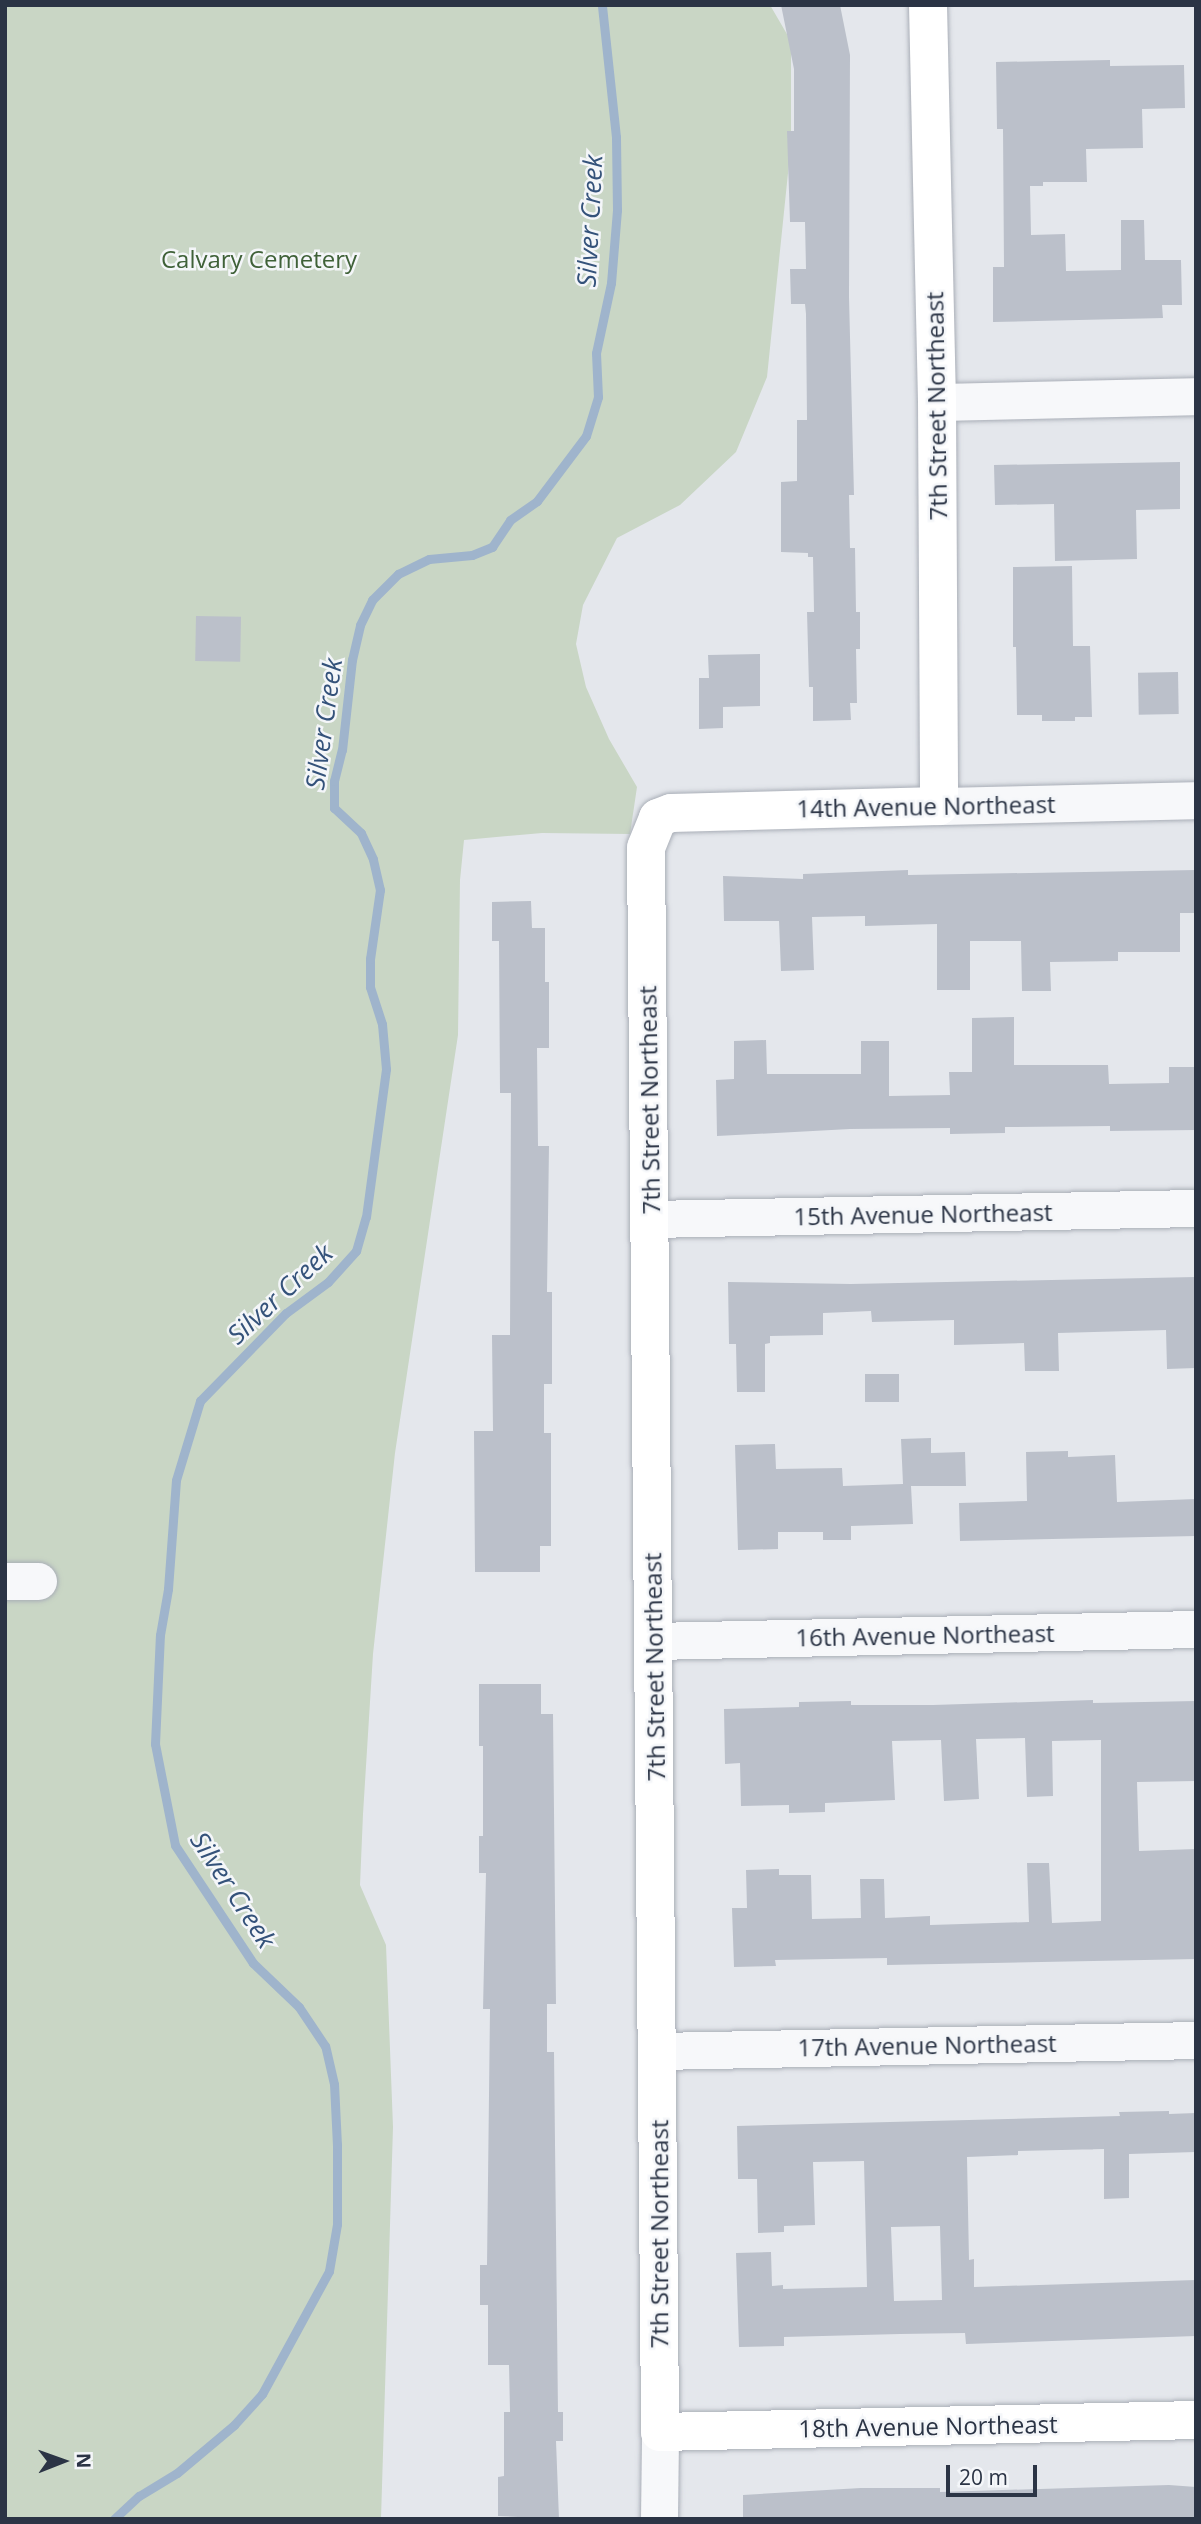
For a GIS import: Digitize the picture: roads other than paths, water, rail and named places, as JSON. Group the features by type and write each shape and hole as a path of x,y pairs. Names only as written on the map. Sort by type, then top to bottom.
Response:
{"street":[{"name":"7th Street Northeast","path":"928,5 937,402 939,806"},
{"path":"937,402 1196,396"},
{"name":"14th Avenue Northeast","path":"658,818 689,810 1196,800"},
{"name":"7th Street Northeast","path":"658,818 646,848 659,2051 659,2519"},
{"name":"15th Avenue Northeast","path":"650,1219 1196,1208"},
{"name":"16th Avenue Northeast","path":"654,1641 1196,1629"},
{"name":"17th Avenue Northeast","path":"659,2051 1196,2040"},
{"name":"18th Avenue Northeast","path":"660,2432 1196,2420"}],"waterway":[{"name":"Silver Creek","path":"114,2519 139,2496 177,2473 234,2425 262,2394 329,2271 337,2224 337,2145 334,2084 325,2046 299,2007 253,1963 175,1845 155,1744 160,1635 168,1589 176,1480 200,1401 286,1313 328,1282 356,1251 366,1217 386,1069 382,1024 370,987 370,959 380,890 373,859 361,833 334,808 334,781 342,750 352,660 360,625 372,600 398,574 429,559 472,555 492,547 510,520 537,501 586,436 598,397 596,353 611,283 617,210 616,137 602,5"}],"park label":[{"name":"Calvary Cemetery","path":"259,259"}]}
